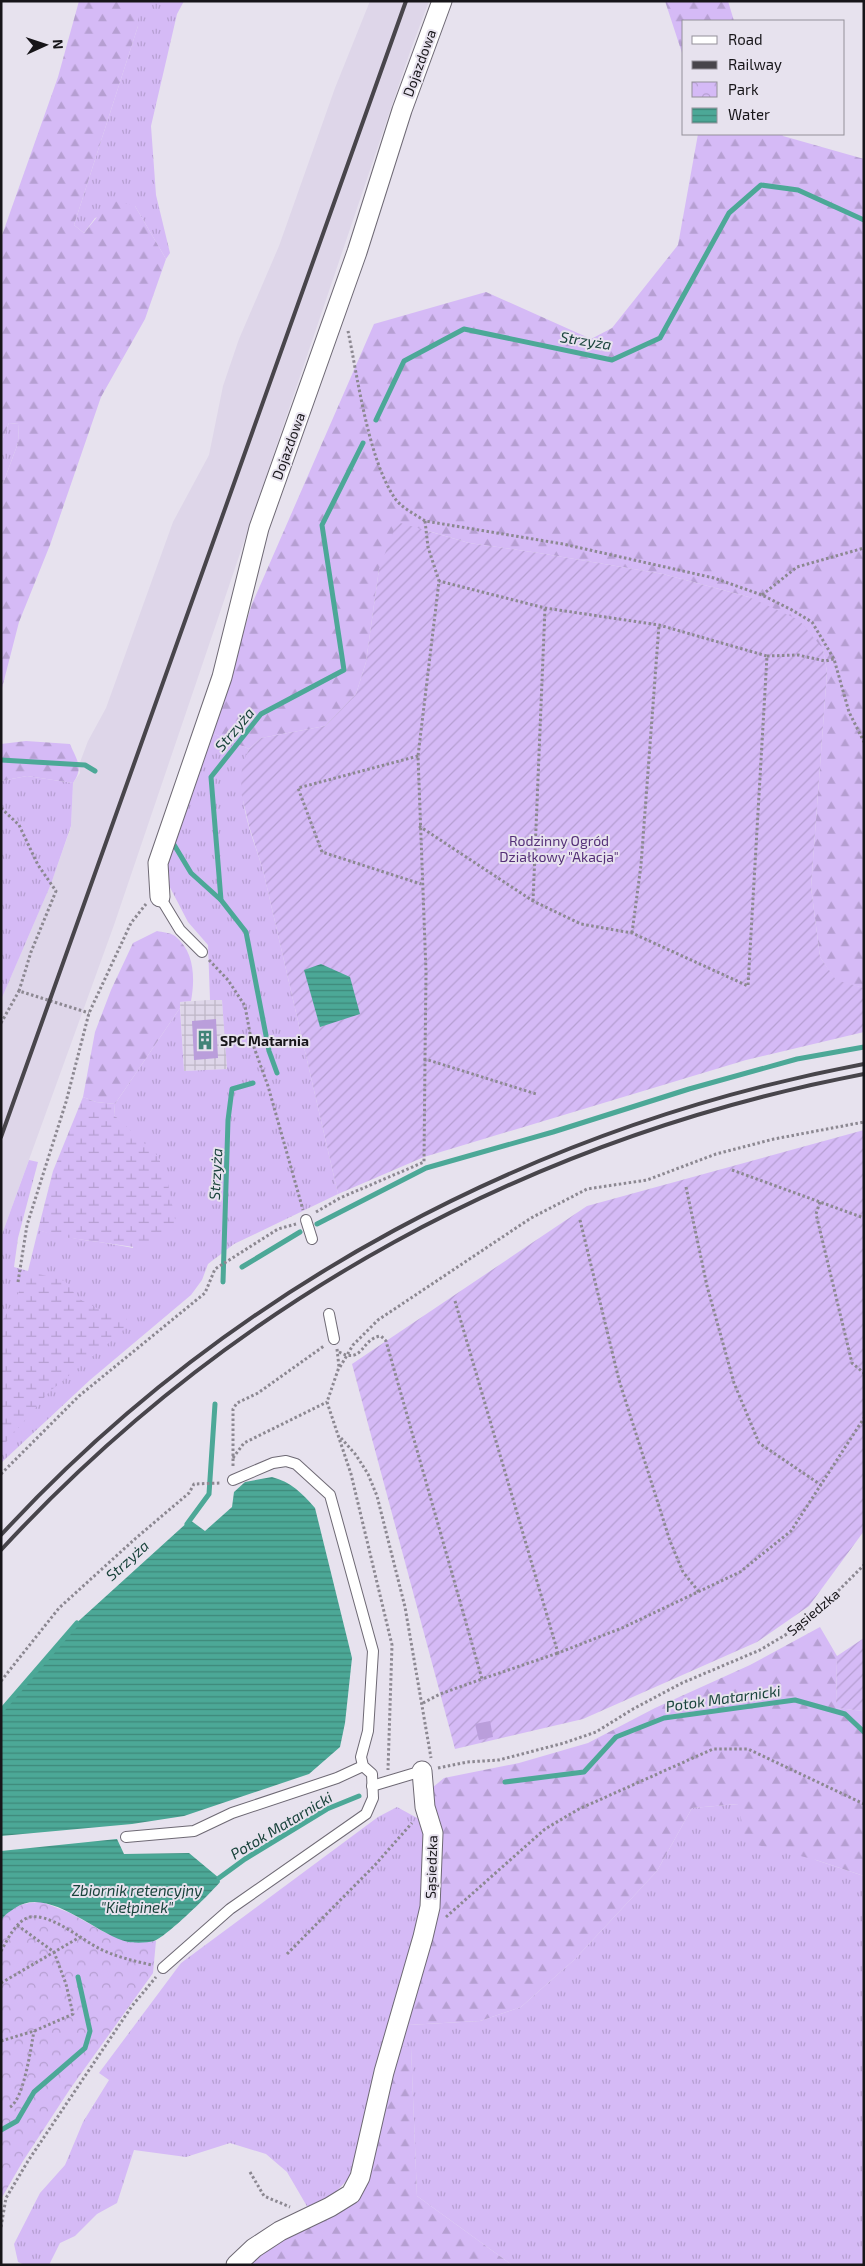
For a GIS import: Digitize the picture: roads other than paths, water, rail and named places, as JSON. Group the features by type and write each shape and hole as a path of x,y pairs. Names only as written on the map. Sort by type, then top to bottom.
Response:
{"street":[{"name":"Dojazdowa","path":"160,897 158,863 222,677 259,528 357,252 402,110 442,1"},
{"name":"Sąsiedzka","path":"236,2265 254,2248 280,2231 351,2194 360,2177 384,2072 430,1907 433,1833 425,1807 428,1770"}],"lane":[{"path":"160,897 180,930 202,952"},
{"path":"306,1220 312,1239"},
{"path":"329,1314 334,1339"},
{"path":"164,1968 230,1909 366,1814 373,1798 372,1774 363,1766 361,1757 368,1730 373,1651 330,1495 296,1464 286,1461 273,1463 230,1481"},
{"path":"126,1836 194,1831 232,1813 337,1778 363,1766"},
{"path":"372,1786 428,1770"}],"water":[{"path":"321,964 350,977 360,1014 320,1027 304,970"},
{"path":"272,1477 296,1489 315,1508 352,1658 345,1723 340,1747 309,1774 184,1816 132,1824 1,1836 1,1711 72,1627 190,1520 205,1531 232,1507 234,1492 245,1482"},
{"name":"Zbiornik retencyjny \"Kiełpinek\"","path":"117,1839 124,1854 189,1853 219,1878 220,1882 177,1924 160,1938 151,1942 128,1942 101,1930 72,1913 42,1902 28,1903 15,1908 5,1915 1,1921 1,1851"}],"waterway":[{"name":"Strzyża","path":"376,420 404,361 464,329 612,360 660,338 729,213 761,185 798,190 864,220"},
{"name":"Strzyża","path":"277,1073 269,1051 246,932 221,900 211,777 261,714 344,670 322,525 363,443"},
{"path":"1,760 85,765 95,771"},
{"path":"173,843 191,873 221,900"},
{"path":"317,1224 426,1168 553,1132 689,1089 797,1059 864,1047"},
{"name":"Strzyża","path":"223,1282 228,1120 232,1089 253,1083"},
{"path":"242,1267 300,1232"},
{"name":"Strzyża","path":"187,1524 209,1494 215,1404"},
{"name":"Strzyża","path":"1,1711 77,1623"},
{"name":"Potok Matarnicki","path":"505,1782 584,1772 616,1737 664,1718 795,1700 845,1714 864,1732"},
{"name":"Potok Matarnicki","path":"219,1878 245,1859 327,1809 359,1796"},
{"path":"1,2130 17,2121 34,2092 85,2048 90,2031 78,1977"}],"railway":[{"path":"1,1137 406,1"},
{"path":"1,1535 90,1446 186,1366 288,1294 395,1230 506,1175 622,1129 742,1092 864,1064"},
{"path":"1,1550 91,1460 186,1379 288,1306 394,1242 505,1187 621,1140 740,1103 864,1074"}],"place":[{"name":"SPC Matarnia","path":"205,1040"}],"park label":[{"name":"Rodzinny Ogród Działkowy \"Akacja\"","path":"559,848"}]}
